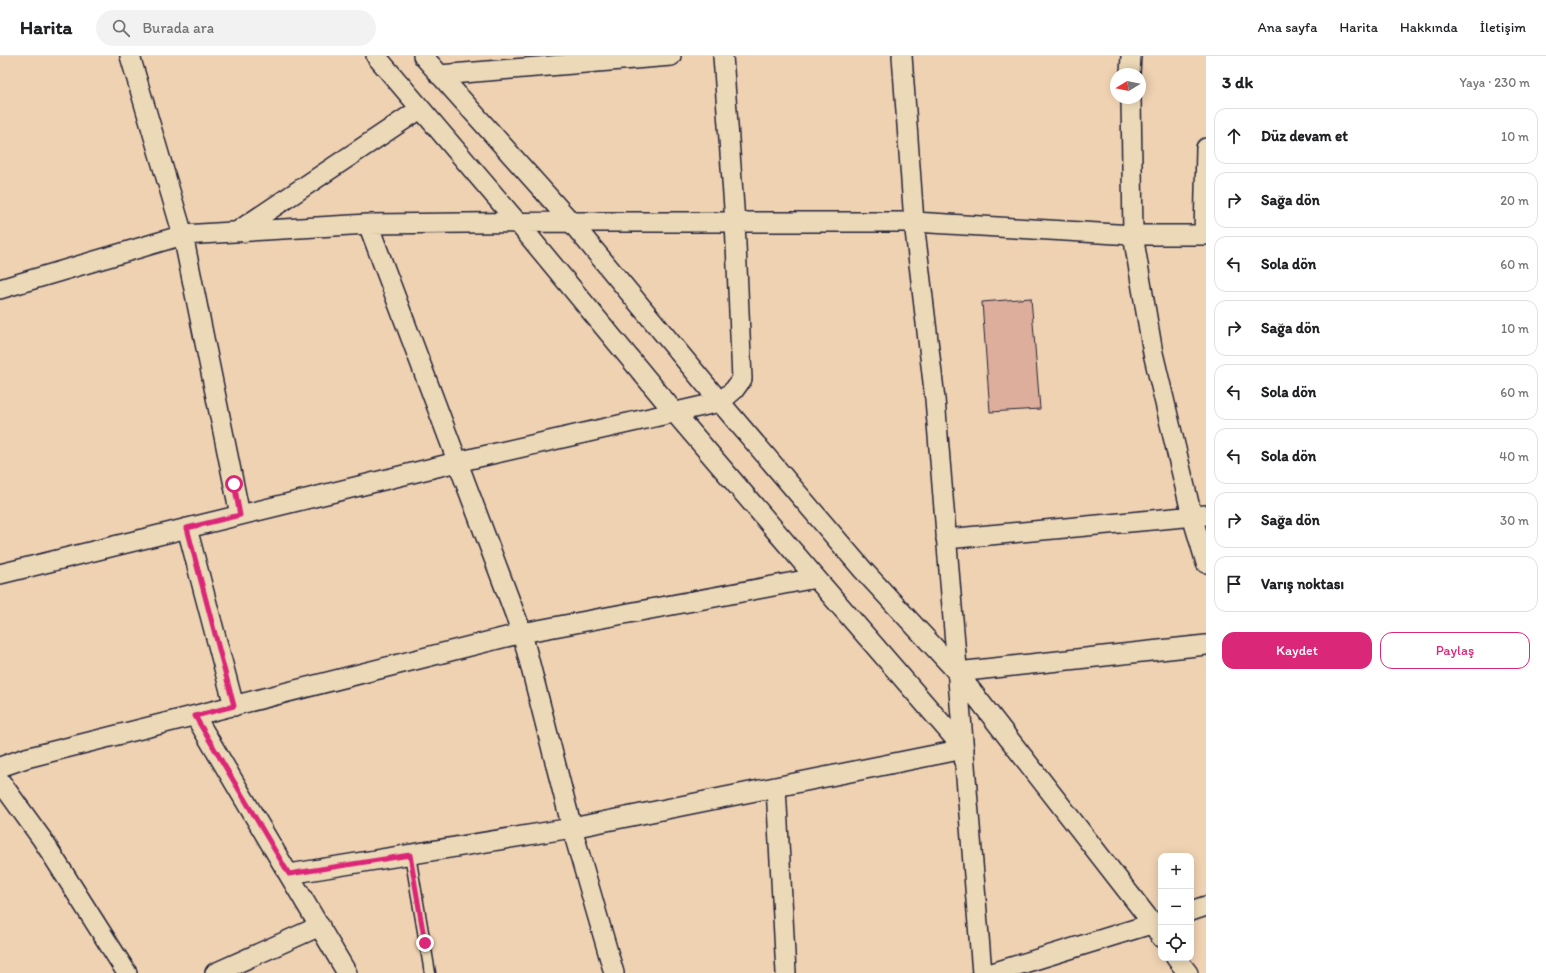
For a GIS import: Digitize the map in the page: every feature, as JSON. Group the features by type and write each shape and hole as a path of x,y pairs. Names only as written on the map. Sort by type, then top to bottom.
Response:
{"street":[{"path":"130,56 183,235 240,515"},
{"path":"376,56 518,223 674,413 964,749"},
{"path":"423,56 571,222 720,402 863,570 957,672 1158,927 992,973"},
{"path":"439,74 671,56"},
{"path":"0,574 457,462 720,402 734,390 742,379 735,222 723,56"},
{"path":"902,56 914,222 935,399 982,973"},
{"path":"1130,68 1131,56"},
{"path":"1131,104 1133,235 1153,353 1199,516 1206,563"},
{"path":"237,232 420,109"},
{"path":"0,289 183,235 368,224 571,222 914,222 1133,235 1205,235 1206,148"},
{"path":"368,224 522,633 572,828 614,973"},
{"path":"946,539 1199,516"},
{"path":"187,528 234,706"},
{"path":"0,767 26,758 522,633 816,578"},
{"path":"957,672 1206,645"},
{"path":"195,716 347,973"},
{"path":"289,874 572,828 964,749"},
{"path":"0,781 42,839 127,973"},
{"path":"776,787 786,973"},
{"path":"1194,910 1206,906"},
{"path":"215,973 320,926"},
{"path":"1170,961 1172,973"},
{"path":"1178,961 1188,973"}],"lane":[{"path":"410,855 430,973"}],"building":[{"path":"1031,298 1040,409 990,412 982,302"}],"route":[{"path":"234,484 240,515 187,528 234,706 195,716 289,874 410,855 425,943"}]}
